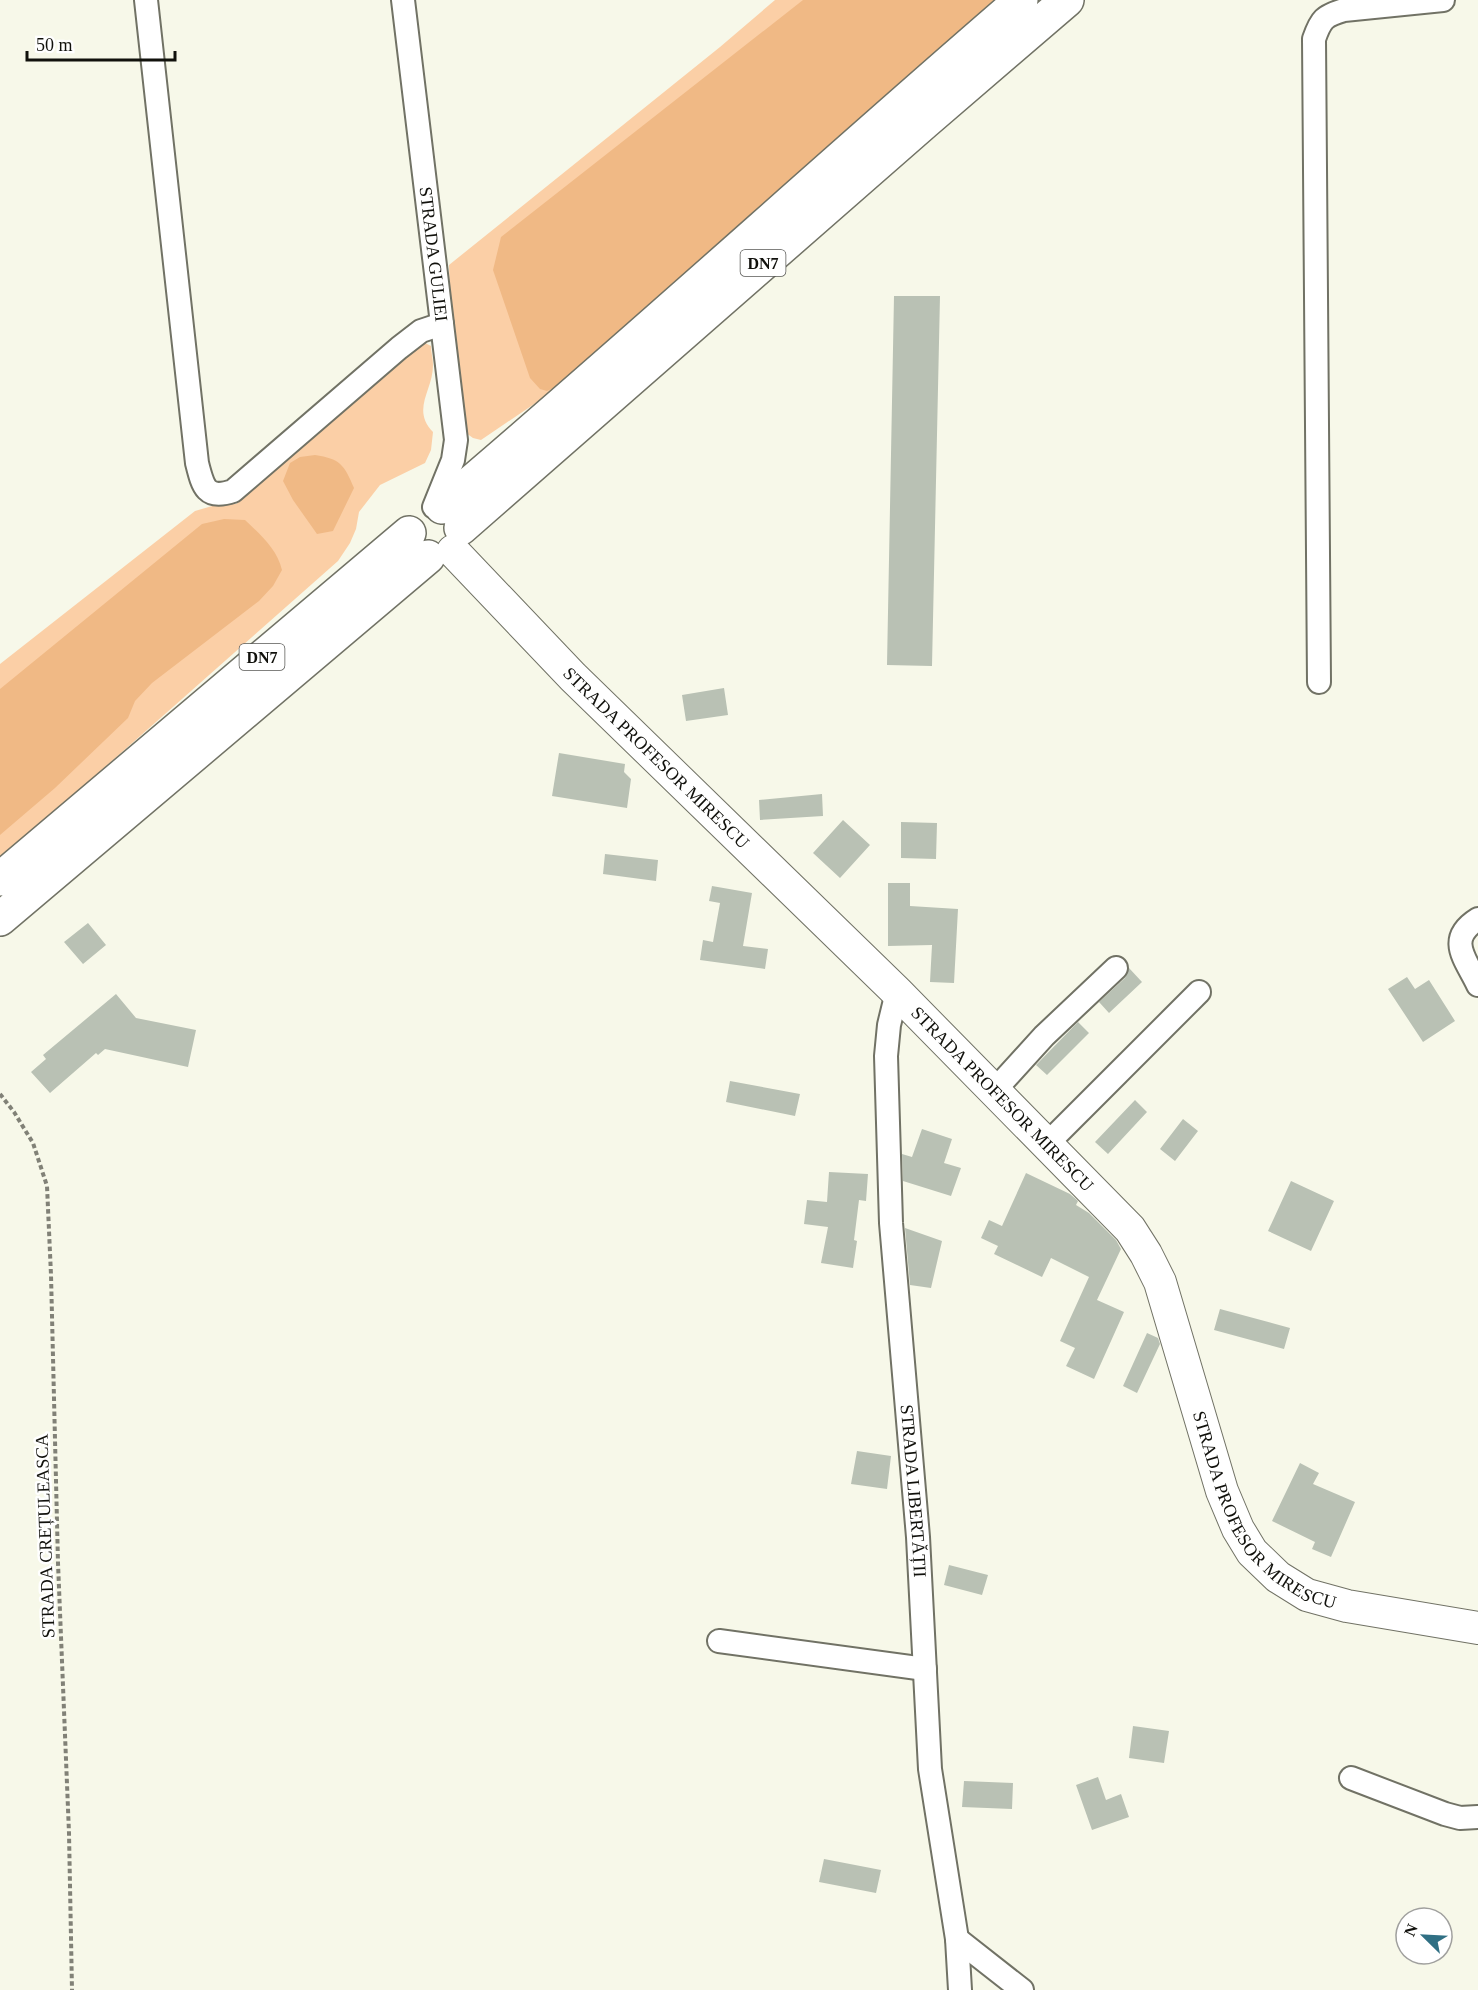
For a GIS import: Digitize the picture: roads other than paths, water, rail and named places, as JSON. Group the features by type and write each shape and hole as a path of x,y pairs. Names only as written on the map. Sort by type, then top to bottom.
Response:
{"main road":[{"name":"DN7","path":"0,879 438,531 582,387 1021,0"},
{"name":"DN7","path":"0,919 438,531 1067,0"}],"street":[{"path":"146,0 197,464 202,483 210,493 220,495 233,491 399,348 422,331 442,324"},
{"name":"STRADA GULIEI","path":"403,0 456,440 438,531"},
{"path":"1319,682 1314,39 1320,22 1330,14 1344,10 1443,0"},
{"name":"STRADA PROFESOR MIRESCU","path":"438,531 573,678 897,992 1130,1229 1160,1282 1222,1491 1238,1529 1252,1552 1278,1577 1307,1595 1347,1606 1478,1628"},
{"path":"1478,919 1468,925 1461,933 1459,940 1461,950 1478,985"},
{"path":"994,1091 1044,1036 1116,968"},
{"name":"STRADA LIBERTĂȚII","path":"897,992 889,1025 886,1056 891,1223 917,1525 930,1769 957,1940 960,1990"},
{"path":"1047,1144 1199,992"},
{"path":"719,1641 925,1669"},
{"path":"1351,1778 1445,1814 1460,1818 1478,1817"},
{"path":"957,1940 1022,1990"}]}
